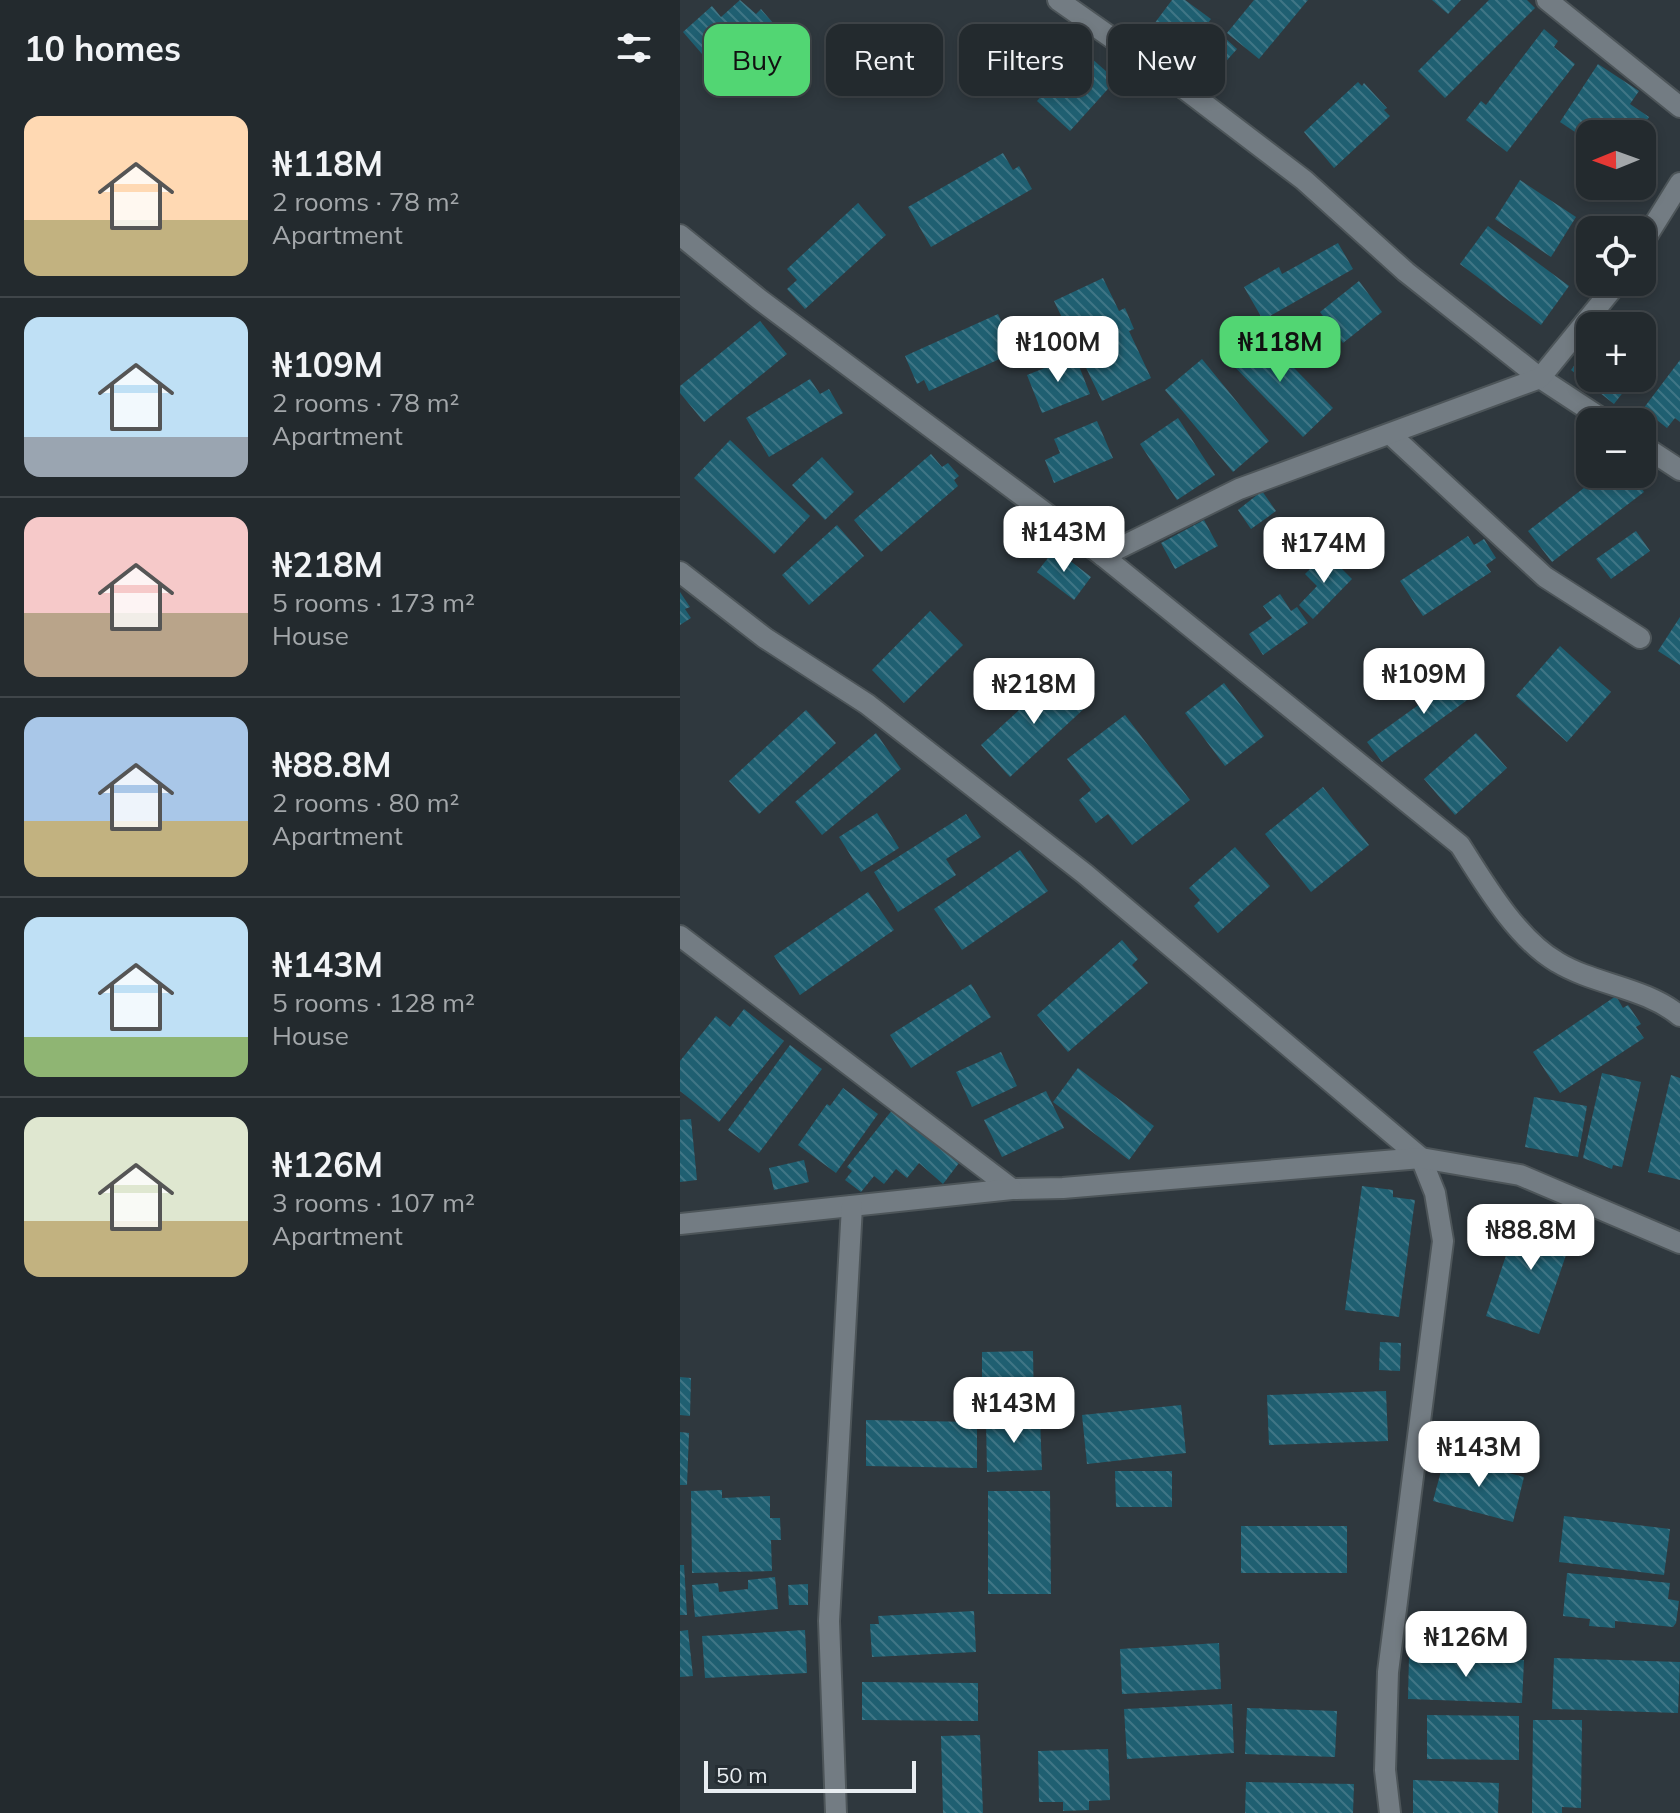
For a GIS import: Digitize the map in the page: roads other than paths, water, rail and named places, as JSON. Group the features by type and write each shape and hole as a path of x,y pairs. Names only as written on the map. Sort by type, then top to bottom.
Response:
{"street":[{"path":"1058,0 1186,90 1304,180 1406,272 1540,378 1586,408"},
{"path":"1547,0 1680,107"},
{"path":"1656,222 1680,183"},
{"path":"680,235 759,299 1103,556 1460,845 1488,890 1523,931 1557,962 1649,998 1680,1016"},
{"path":"1103,556 1239,489 1540,378 1607,296"},
{"path":"1390,434 1545,577 1640,638"},
{"path":"1656,454 1680,470"},
{"path":"680,572 765,638 867,704 1085,874 1421,1158 1435,1193 1443,1241 1388,1672 1385,1770 1390,1813"},
{"path":"680,936 1012,1189"},
{"path":"680,1224 1012,1189 1063,1188 1421,1158 1520,1175 1680,1243"},
{"path":"836,1813 829,1621 852,1206"}]}
